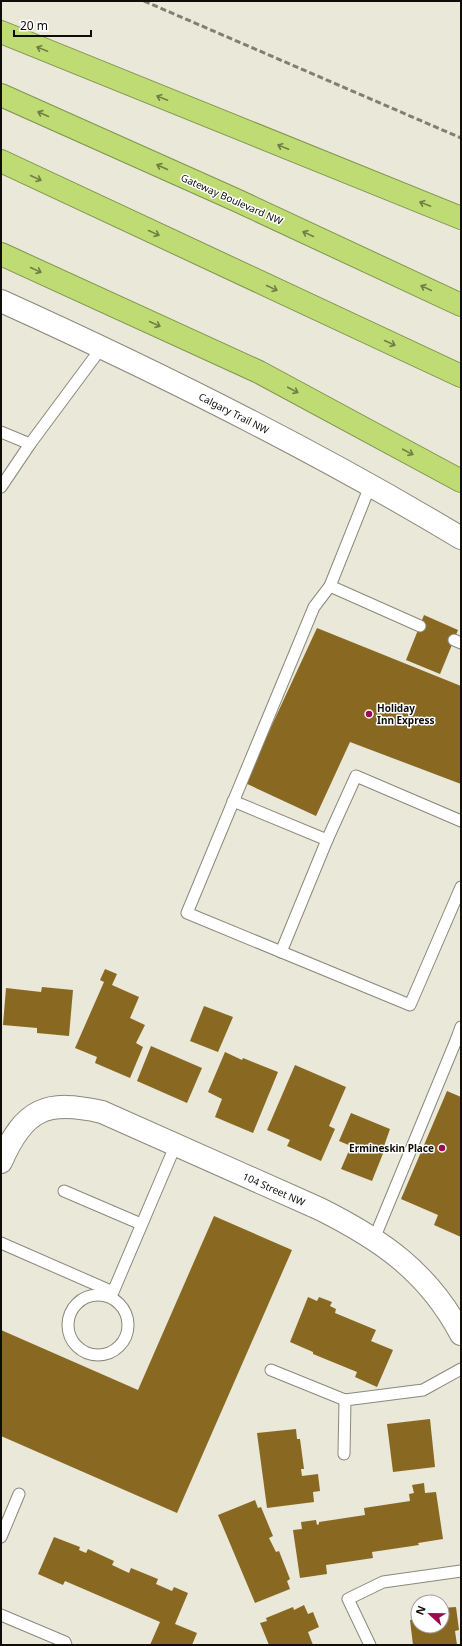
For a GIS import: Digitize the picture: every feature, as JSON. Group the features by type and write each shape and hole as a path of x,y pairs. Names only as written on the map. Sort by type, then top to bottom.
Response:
{"highway":[{"path":"1,32 461,218"},
{"name":"Gateway Boulevard NW","path":"1,95 243,204 461,305"},
{"path":"1,161 461,376"},
{"path":"1,254 259,372 461,481"}],"street":[{"name":"Calgary Trail NW","path":"1,301 102,347 288,440 461,538"},
{"name":"104 Street NW","path":"1,1162 17,1131 30,1118 48,1108 79,1107 102,1112 320,1209 354,1226 411,1267 458,1322"}],"lane":[{"path":"1,487 30,444 102,347"},
{"path":"1,432 30,444"},
{"path":"370,486 330,586 314,607 188,913 410,1005 461,887"},
{"path":"330,586 420,626"},
{"path":"281,952 327,840 356,776 461,821"},
{"path":"233,801 327,840"},
{"path":"374,1239 460,1035"},
{"path":"112,1295 176,1144"},
{"path":"64,1191 142,1224"},
{"path":"1,1243 112,1295 126,1311 129,1321 128,1332 124,1342 117,1350 97,1356 86,1354 77,1348 68,1331 68,1321 71,1312 76,1304 83,1298 101,1294 112,1295"},
{"path":"271,1370 345,1400 423,1390 461,1369"},
{"path":"344,1454 345,1400"},
{"path":"1,1537 19,1494"},
{"path":"370,1645 348,1599 383,1582 461,1571"},
{"path":"1,1615 65,1642 66,1645"}],"building":[{"path":"424,615 458,630 440,674 406,660"},
{"name":"Holiday Inn Express","path":"317,628 461,686 461,784 350,742 316,816 245,783"},
{"path":"105,969 117,974 112,985 139,997 130,1018 145,1025 136,1043 143,1047 130,1078 95,1063 97,1057 75,1048 104,982 100,980"},
{"path":"42,987 73,990 69,1036 37,1033 37,1028 3,1025 6,988 41,992"},
{"path":"204,1006 233,1017 218,1052 190,1041"},
{"path":"151,1046 202,1068 187,1103 137,1081"},
{"path":"225,1052 242,1060 243,1058 278,1072 253,1133 215,1117 222,1099 208,1092"},
{"path":"295,1065 346,1087 329,1126 335,1129 321,1161 287,1146 290,1140 267,1130"},
{"name":"Ermineskin Place","path":"447,1091 461,1097 461,1237 434,1225 438,1215 401,1199"},
{"path":"351,1113 390,1129 384,1146 386,1146 372,1181 341,1169 351,1146 339,1141"},
{"path":"214,1216 292,1250 177,1513 1,1436 1,1330 138,1390"},
{"path":"308,1297 317,1301 319,1297 332,1302 330,1306 336,1309 335,1313 376,1330 371,1341 393,1350 377,1387 355,1377 357,1372 313,1354 313,1352 290,1342"},
{"path":"430,1419 435,1467 393,1472 387,1424"},
{"path":"296,1429 297,1439 300,1439 304,1469 301,1469 302,1476 318,1474 320,1491 313,1492 314,1502 267,1508 257,1433"},
{"path":"424,1483 425,1493 436,1492 443,1539 418,1543 419,1545 372,1552 373,1558 326,1565 327,1574 300,1578 293,1530 302,1529 301,1522 316,1520 317,1525 319,1522 365,1515 364,1508 410,1501 409,1494 414,1493 412,1485"},
{"path":"255,1500 258,1508 261,1507 273,1536 269,1538 276,1552 279,1551 290,1579 287,1581 290,1589 255,1603 218,1515"},
{"path":"54,1537 80,1547 79,1550 86,1553 88,1549 114,1561 112,1565 129,1573 131,1568 158,1579 156,1584 172,1591 174,1587 188,1593 175,1624 197,1633 192,1645 150,1645 160,1622 65,1581 63,1585 38,1574"},
{"path":"304,1605 308,1614 313,1612 319,1627 308,1632 313,1645 269,1645 260,1623 267,1621 266,1618 293,1607 294,1610"},
{"path":"450,1607 456,1607 459,1630 455,1631 457,1645 413,1645 412,1634 450,1634"}],"railway":[{"path":"144,1 461,138"}],"place":[{"name":"Holiday Inn Express","path":"369,714"},
{"name":"Ermineskin Place","path":"442,1148"}]}
